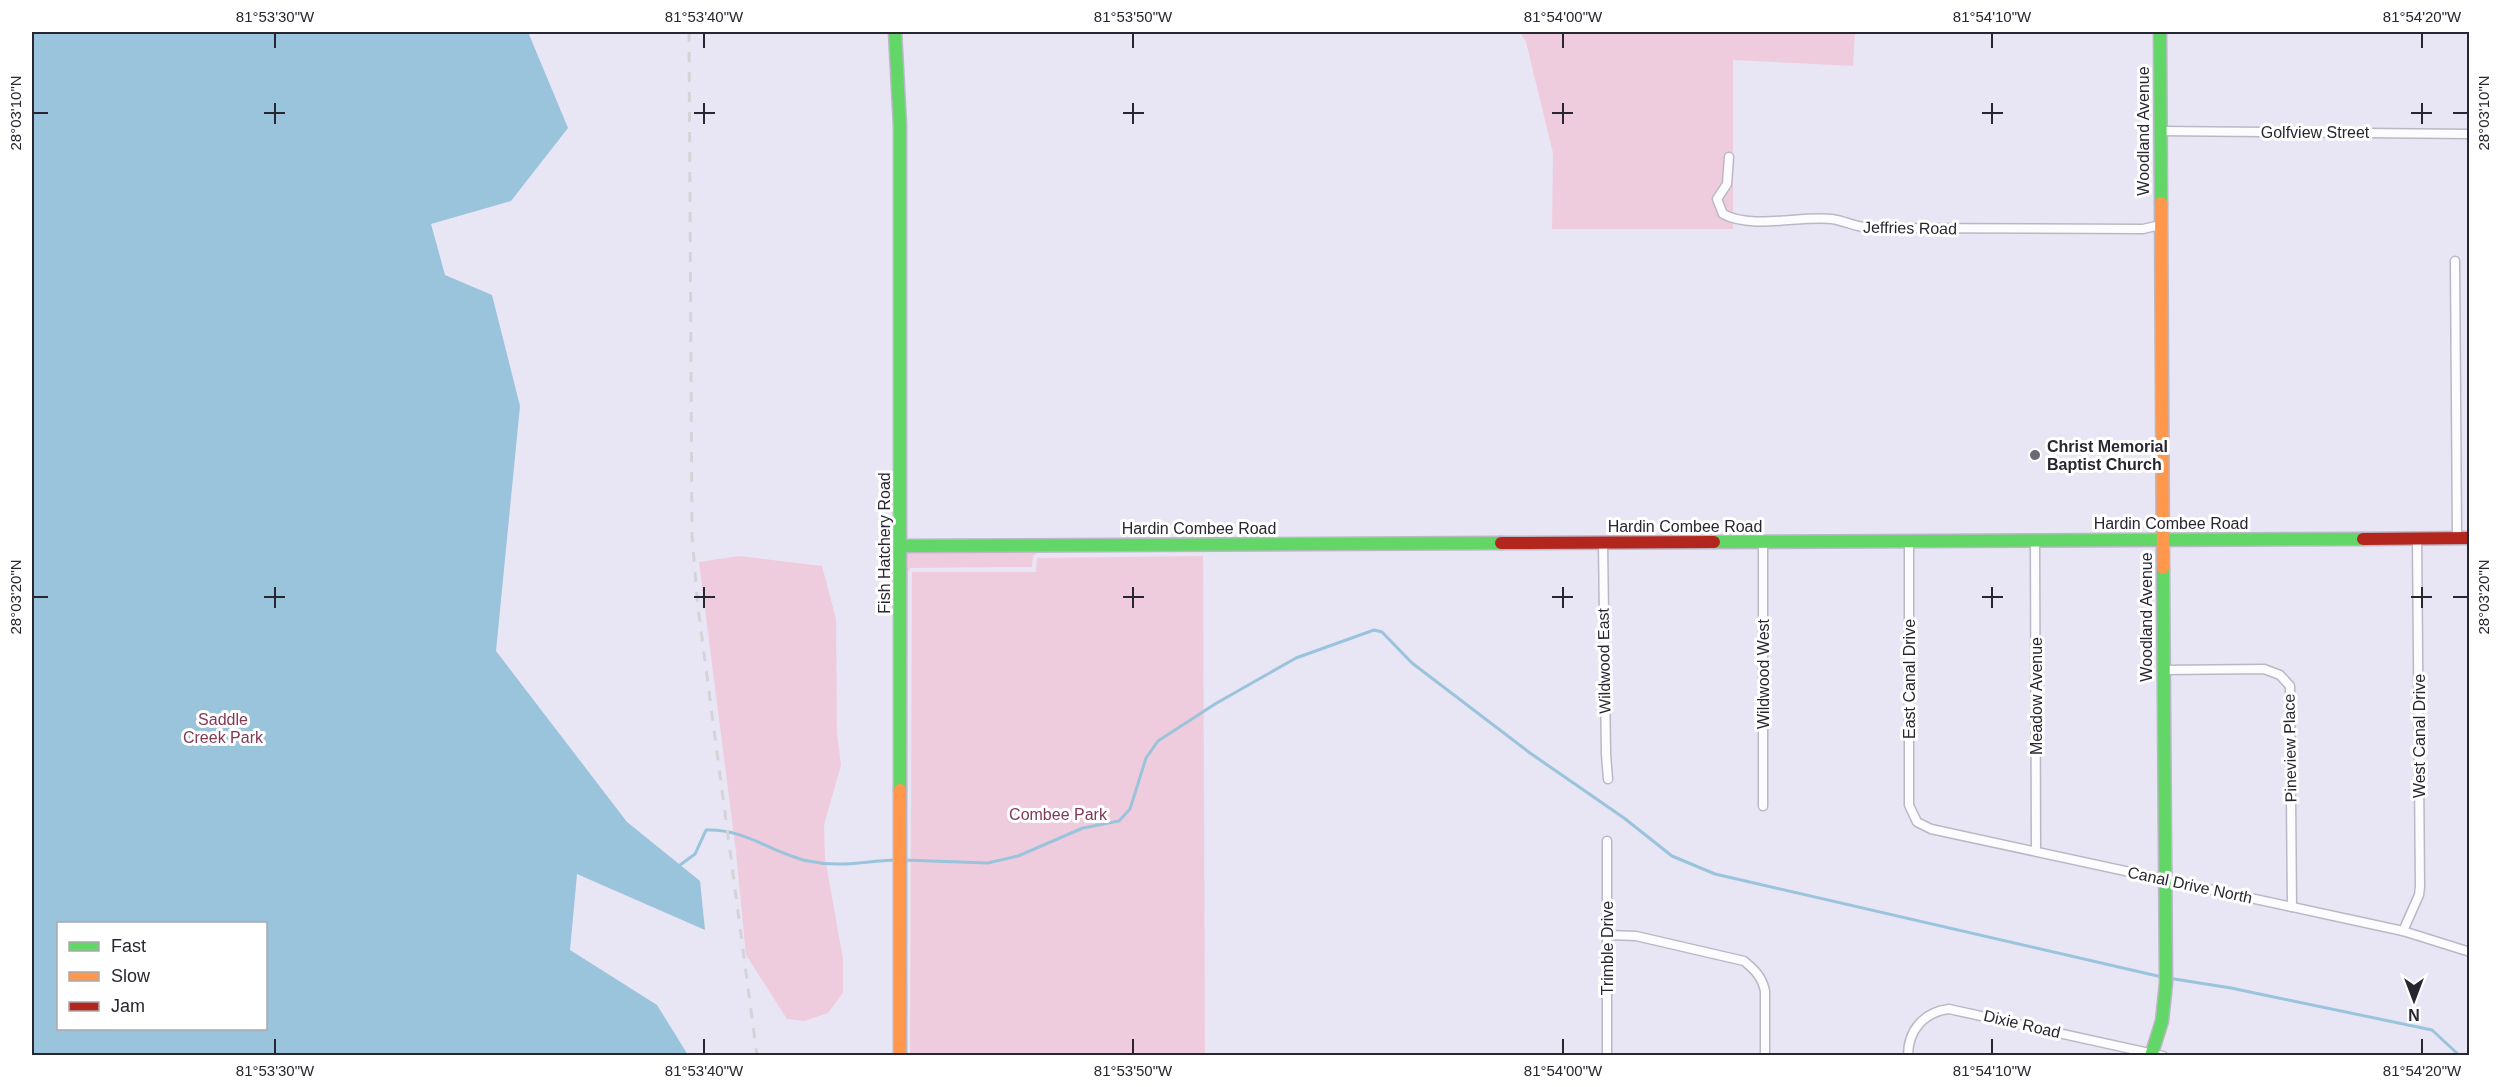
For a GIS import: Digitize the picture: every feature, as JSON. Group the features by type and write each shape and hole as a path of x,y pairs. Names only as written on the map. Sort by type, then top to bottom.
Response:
{"street":[{"name":"Fish Hatchery Road","path":"895,32 900,136 900,1056"},
{"name":"Woodland Avenue","path":"2156,1055 2166,978 2160,32"},
{"name":"Golfview Street","path":"2160,131 2469,134"},
{"name":"Jeffries Road","path":"1729,157 1726,184 1718,199 1724,214 1731,218 1783,221 1832,219 1854,227 1869,228 2132,229 2160,225"},
{"path":"2455,261 2463,538"},
{"name":"West Canal Drive","path":"2403,931 2419,895 2420,887 2417,538"},
{"name":"Hardin Combee Road","path":"901,546 2463,538"},
{"name":"Meadow Avenue","path":"2035,540 2036,851"},
{"name":"Wildwood West","path":"1763,542 1763,806"},
{"name":"East Canal Drive","path":"1908,542 1909,805 1913,816"},
{"name":"Wildwood East","path":"1603,544 1605,743 1608,779"},
{"name":"Pineview Place","path":"2163,670 2264,669 2280,675 2290,686 2292,907"},
{"name":"Canal Drive North","path":"1913,816 1923,826 2403,931 2469,952"},
{"name":"Trimble Drive","path":"1607,841 1607,1056"},
{"path":"1608,935 1636,936 1744,961 1763,982 1765,991 1765,1056"},
{"name":"Dixie Road","path":"1908,1056 1909,1040 1914,1029 1929,1014 1949,1009 2156,1055"}],"green space":[{"path":"1520,32 1855,32 1853,66 1733,60 1733,229 1552,229 1553,153 1526,42"},
{"path":"1197,551 1037,553 1033,556 1032,567 910,568 908,572 907,812 906,553"},
{"path":"739,556 822,566 836,619 837,733 841,765 824,825 825,858 843,959 843,993 828,1013 804,1021 787,1019 746,955 736,852 699,562"},
{"name":"Combee Park","path":"1203,556 1205,1055 910,1055 912,572 1036,572 1037,558"}],"water":[{"name":"Saddle Creek Park","path":"32,32 528,32 568,128 511,201 431,224 445,275 492,295 520,406 496,651 627,822 700,881 705,930 577,874 570,950 657,1005 688,1055 32,1055"}],"waterway":[{"path":"903,860 988,863 1018,856 1083,828 1119,821 1130,809 1146,758 1158,741 1215,704 1296,658 1374,630 1382,632 1412,663 1530,753 1624,818 1672,856 1715,874 2162,977"},
{"path":"680,865 695,854 706,830 733,833 795,857 820,863 842,864 896,860"},
{"path":"2168,978 2231,988 2432,1030 2460,1056"}],"railway":[{"path":"689,32 692,535 698,608 757,1056"}],"traffic: fast":[{"path":"895,32 900,126 900,790"},
{"path":"2160,32 2161,203"},
{"path":"1714,542 2363,539"},
{"path":"901,546 1501,543"},
{"path":"2151,1056 2162,1021 2166,983 2163,568"}],"traffic: slow":[{"path":"2161,203 2163,568"},
{"path":"900,790 900,1056"}],"traffic: jam":[{"path":"2363,539 2470,538"},
{"path":"1501,543 1714,542"}],"place":[{"name":"Christ Memorial Baptist Church","path":"2035,455"}]}
